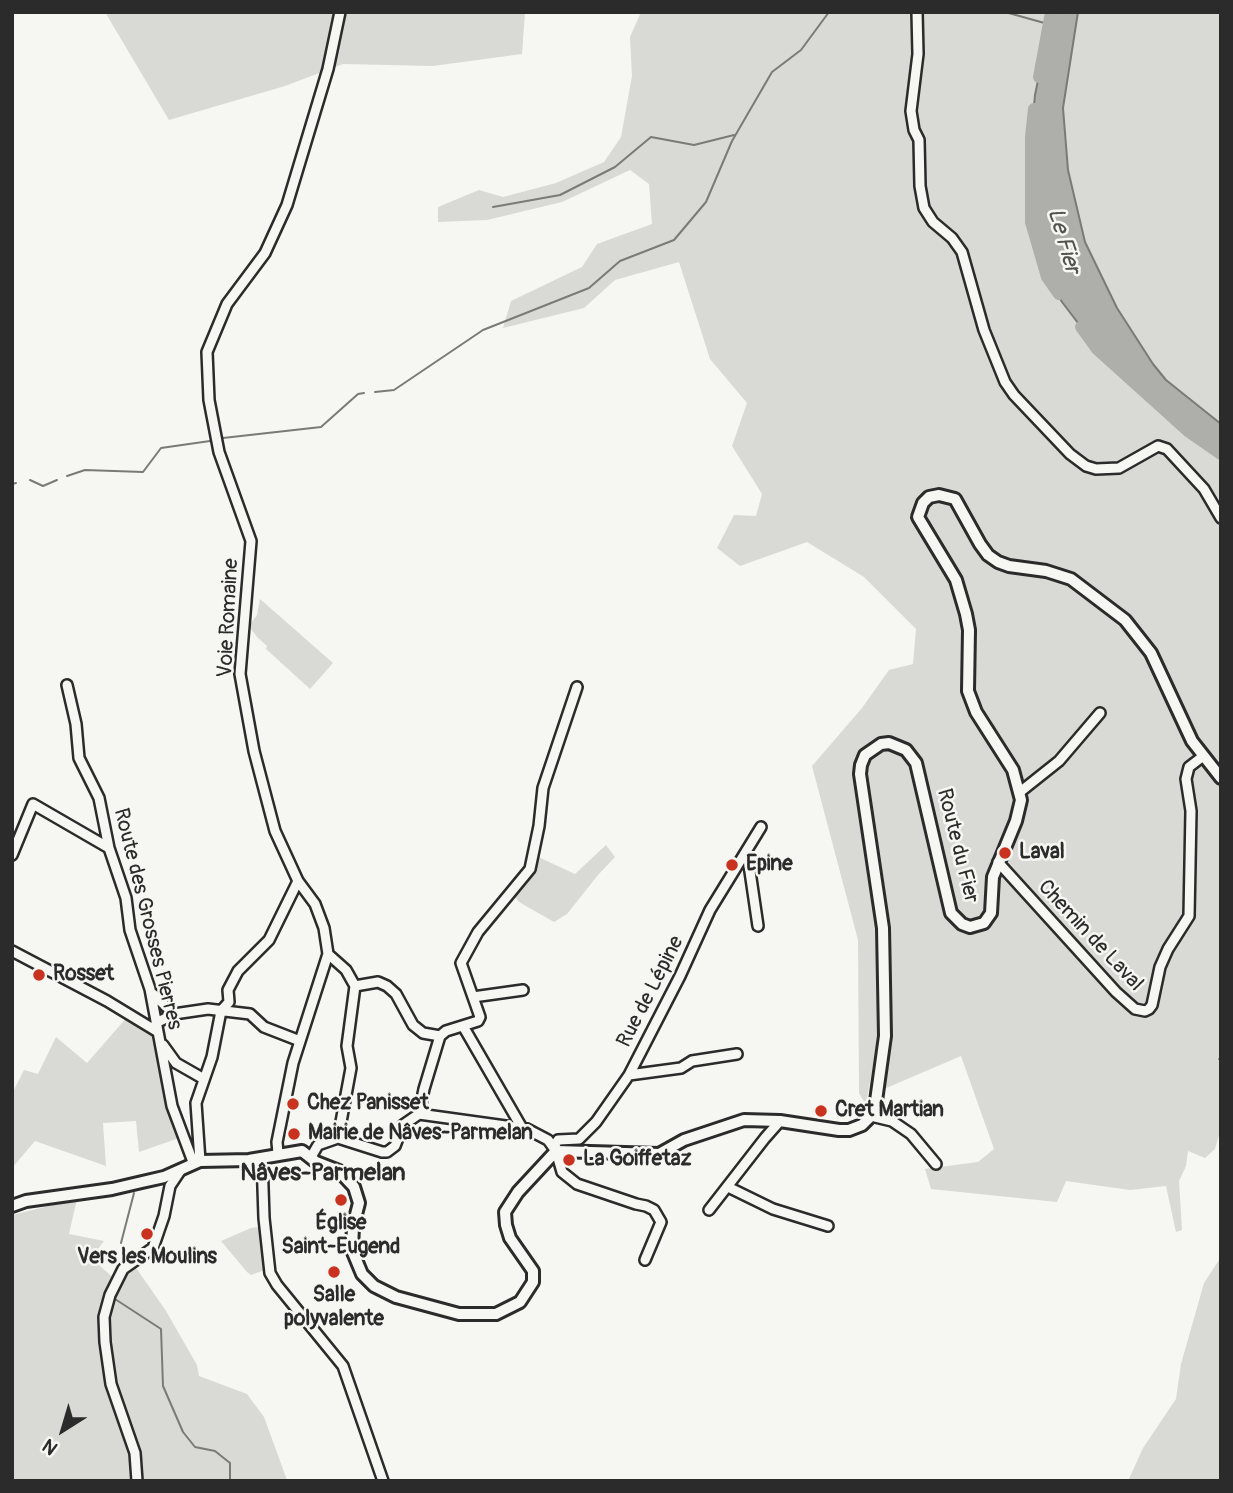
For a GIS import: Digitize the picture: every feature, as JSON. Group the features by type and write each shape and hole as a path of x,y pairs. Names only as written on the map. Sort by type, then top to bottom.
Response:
{"main road":[{"path":"1020,792 1013,770 976,712 968,691 969,630 966,614 956,580 918,517 923,503 929,497 939,495 955,499 980,544 988,555 998,562 1046,571 1071,579 1125,620 1151,653 1192,741 1221,778"},
{"name":"Route du Fier","path":"871,1116 885,1036 883,928 860,774 865,755 881,744 889,743 906,750 916,764 951,913 962,924 978,926 988,918 992,904 993,877 1016,821 1020,792"},
{"path":"12,1206 26,1201 112,1189 164,1177 192,1163 262,1158 297,1150 339,1171 354,1187 359,1203 353,1226 352,1250 358,1267 369,1282 387,1294 424,1305 459,1314 487,1315 496,1314 520,1302 533,1282 533,1271 510,1238 505,1212 518,1192 556,1151 659,1154 684,1140 744,1120 780,1121 849,1130 862,1125 871,1116"}],"street":[{"name":"Voie Romaine","path":"278,1153 277,1142 293,1063 328,954 324,928 316,904 298,881 275,831 254,751 240,674 251,541 219,452 209,400 207,352 227,304 265,253 287,205 324,82 340,12"},
{"path":"917,12 918,54 911,110 914,130 919,140 923,208 962,252 984,330 1005,382 1014,396 1070,454 1086,466 1096,469 1119,468 1158,446 1163,446 1204,489 1221,518"},
{"name":"Route des Grosses Pierres","path":"67,685 76,724 79,758 99,798 109,848 126,898 130,930 150,989 172,1106 192,1163"},
{"path":"419,1114 440,1035 478,1021 480,1017 461,963 478,932 530,869 543,788 578,687"},
{"path":"1020,792 1059,761 1100,713"},
{"name":"Chemin de Laval","path":"998,862 1132,1007 1144,1011 1149,1009 1160,967 1189,916 1192,811 1186,779 1189,767 1202,757"},
{"path":"12,855 33,804 109,848"},
{"name":"Rue de Lépine","path":"556,1151 558,1140 579,1139 596,1122 629,1075 680,976 710,910 761,827"},
{"path":"747,851 758,926"},
{"path":"137,1481 135,1453 111,1384 104,1317 110,1295 123,1269 153,1248 164,1216 170,1186 192,1163 196,1103 216,1044 221,1011 229,1002 228,990 238,971 269,940 298,881"},
{"path":"12,951 107,1001 158,1032 176,1063 204,1079"},
{"path":"328,954 346,970 355,986 348,1046 352,1068 338,1138"},
{"path":"355,986 378,982 387,986 396,994 412,1025 423,1033 440,1035"},
{"path":"150,989 156,999 174,1014"},
{"path":"473,997 523,990"},
{"path":"158,1032 174,1014 208,1009 250,1014 264,1027 300,1041"},
{"path":"463,1026 522,1128"},
{"path":"629,1075 681,1069 692,1061 737,1054"},
{"path":"311,1157 318,1145 338,1138 387,1152 395,1146 403,1125 419,1114 522,1128 548,1140 556,1151 562,1171 577,1184 654,1210 661,1222 645,1260"},
{"path":"871,1116 892,1121 911,1134 936,1164"},
{"path":"709,1210 780,1121"},
{"path":"262,1158 264,1218 270,1273 343,1366 383,1481"},
{"path":"728,1187 773,1209 828,1226"}],"shaded area":[{"path":"105,12 525,12 522,54 433,66 343,64 285,86 169,120"},
{"path":"641,12 1221,12 1221,1128 1215,1149 1205,1158 1188,1151 1186,1166 1179,1181 1182,1230 1176,1232 1166,1186 1130,1190 1066,1181 1057,1202 931,1189 925,1169 978,1162 994,1149 961,1056 884,1089 888,1021 880,1023 866,1105 859,1093 858,940 812,766 862,708 889,670 913,664 916,629 864,577 807,542 740,566 717,548 734,515 756,516 762,494 732,446 747,403 710,359 679,262 615,280 584,308 503,328 511,301 582,267 597,244 652,224 649,184 630,170 562,202 487,220 438,222 438,207 479,190 503,197 556,183 604,162 621,137 632,76 630,37"},
{"path":"260,599 333,663 310,689 266,649 267,646 249,626 257,615"},
{"path":"606,845 615,857 567,914 554,922 519,902 511,891 534,855 575,874"},
{"path":"129,1015 156,1036 182,1137 139,1152 136,1121 103,1123 106,1166 35,1141 12,1168 12,1094 24,1070 38,1074 56,1037 87,1063"},
{"path":"77,1199 69,1234 104,1241 91,1258 116,1280 132,1262 166,1311 197,1365 199,1376 247,1394 264,1417 287,1480 12,1481 12,1215"},
{"path":"259,1227 267,1269 251,1275 221,1241"},
{"path":"1221,1257 1221,1481 1128,1481 1143,1448 1176,1399 1181,1364 1204,1283"}],"water":[{"path":"1052,12 1078,12 1063,108 1068,170 1085,242 1117,308 1153,364 1166,380 1221,424 1221,453 1188,430 1152,394 1097,348 1062,302 1047,276 1031,221 1031,136 1035,95"}],"waterway":[{"path":"375,392 394,390 483,330 589,288 620,261 674,240 706,202 732,141 772,72 801,50 829,12"},
{"path":"1005,12 1048,24"},
{"name":"Le Fier","path":"1039,77 1051,12"},
{"name":"Le Fier","path":"1034,109 1031,137 1031,222 1047,277 1059,294"},
{"path":"493,207 560,195 615,167 651,137 694,145 734,135"},
{"name":"Le Fier","path":"1081,327 1097,349 1188,431 1221,454"},
{"path":"223,438 321,427 358,394 364,393"},
{"path":"67,476 85,470 143,472 161,448 210,441"},
{"path":"30,480 43,486 57,480"},
{"path":"12,484 16,483"},
{"path":"121,1243 134,1193"},
{"path":"112,1282 116,1273"},
{"path":"115,1299 161,1329 163,1386 183,1432 195,1447 215,1451 230,1463 230,1481"}],"place":[{"name":"Laval","path":"1005,853"},
{"name":"Epine","path":"732,865"},
{"name":"Rosset","path":"39,975"},
{"name":"Chez Panisset","path":"293,1104"},
{"name":"Cret Martian","path":"821,1111"},
{"name":"Mairie de Nâves-Parmelan","path":"294,1134"},
{"name":"La Goiffetaz","path":"569,1160"},
{"name":"Église Saint-Eugend","path":"341,1200"},
{"name":"Vers les Moulins","path":"147,1234"},
{"name":"Salle polyvalente","path":"334,1272"}],"district":[{"name":"Nâves-Parmelan","path":"323,1174"}]}
